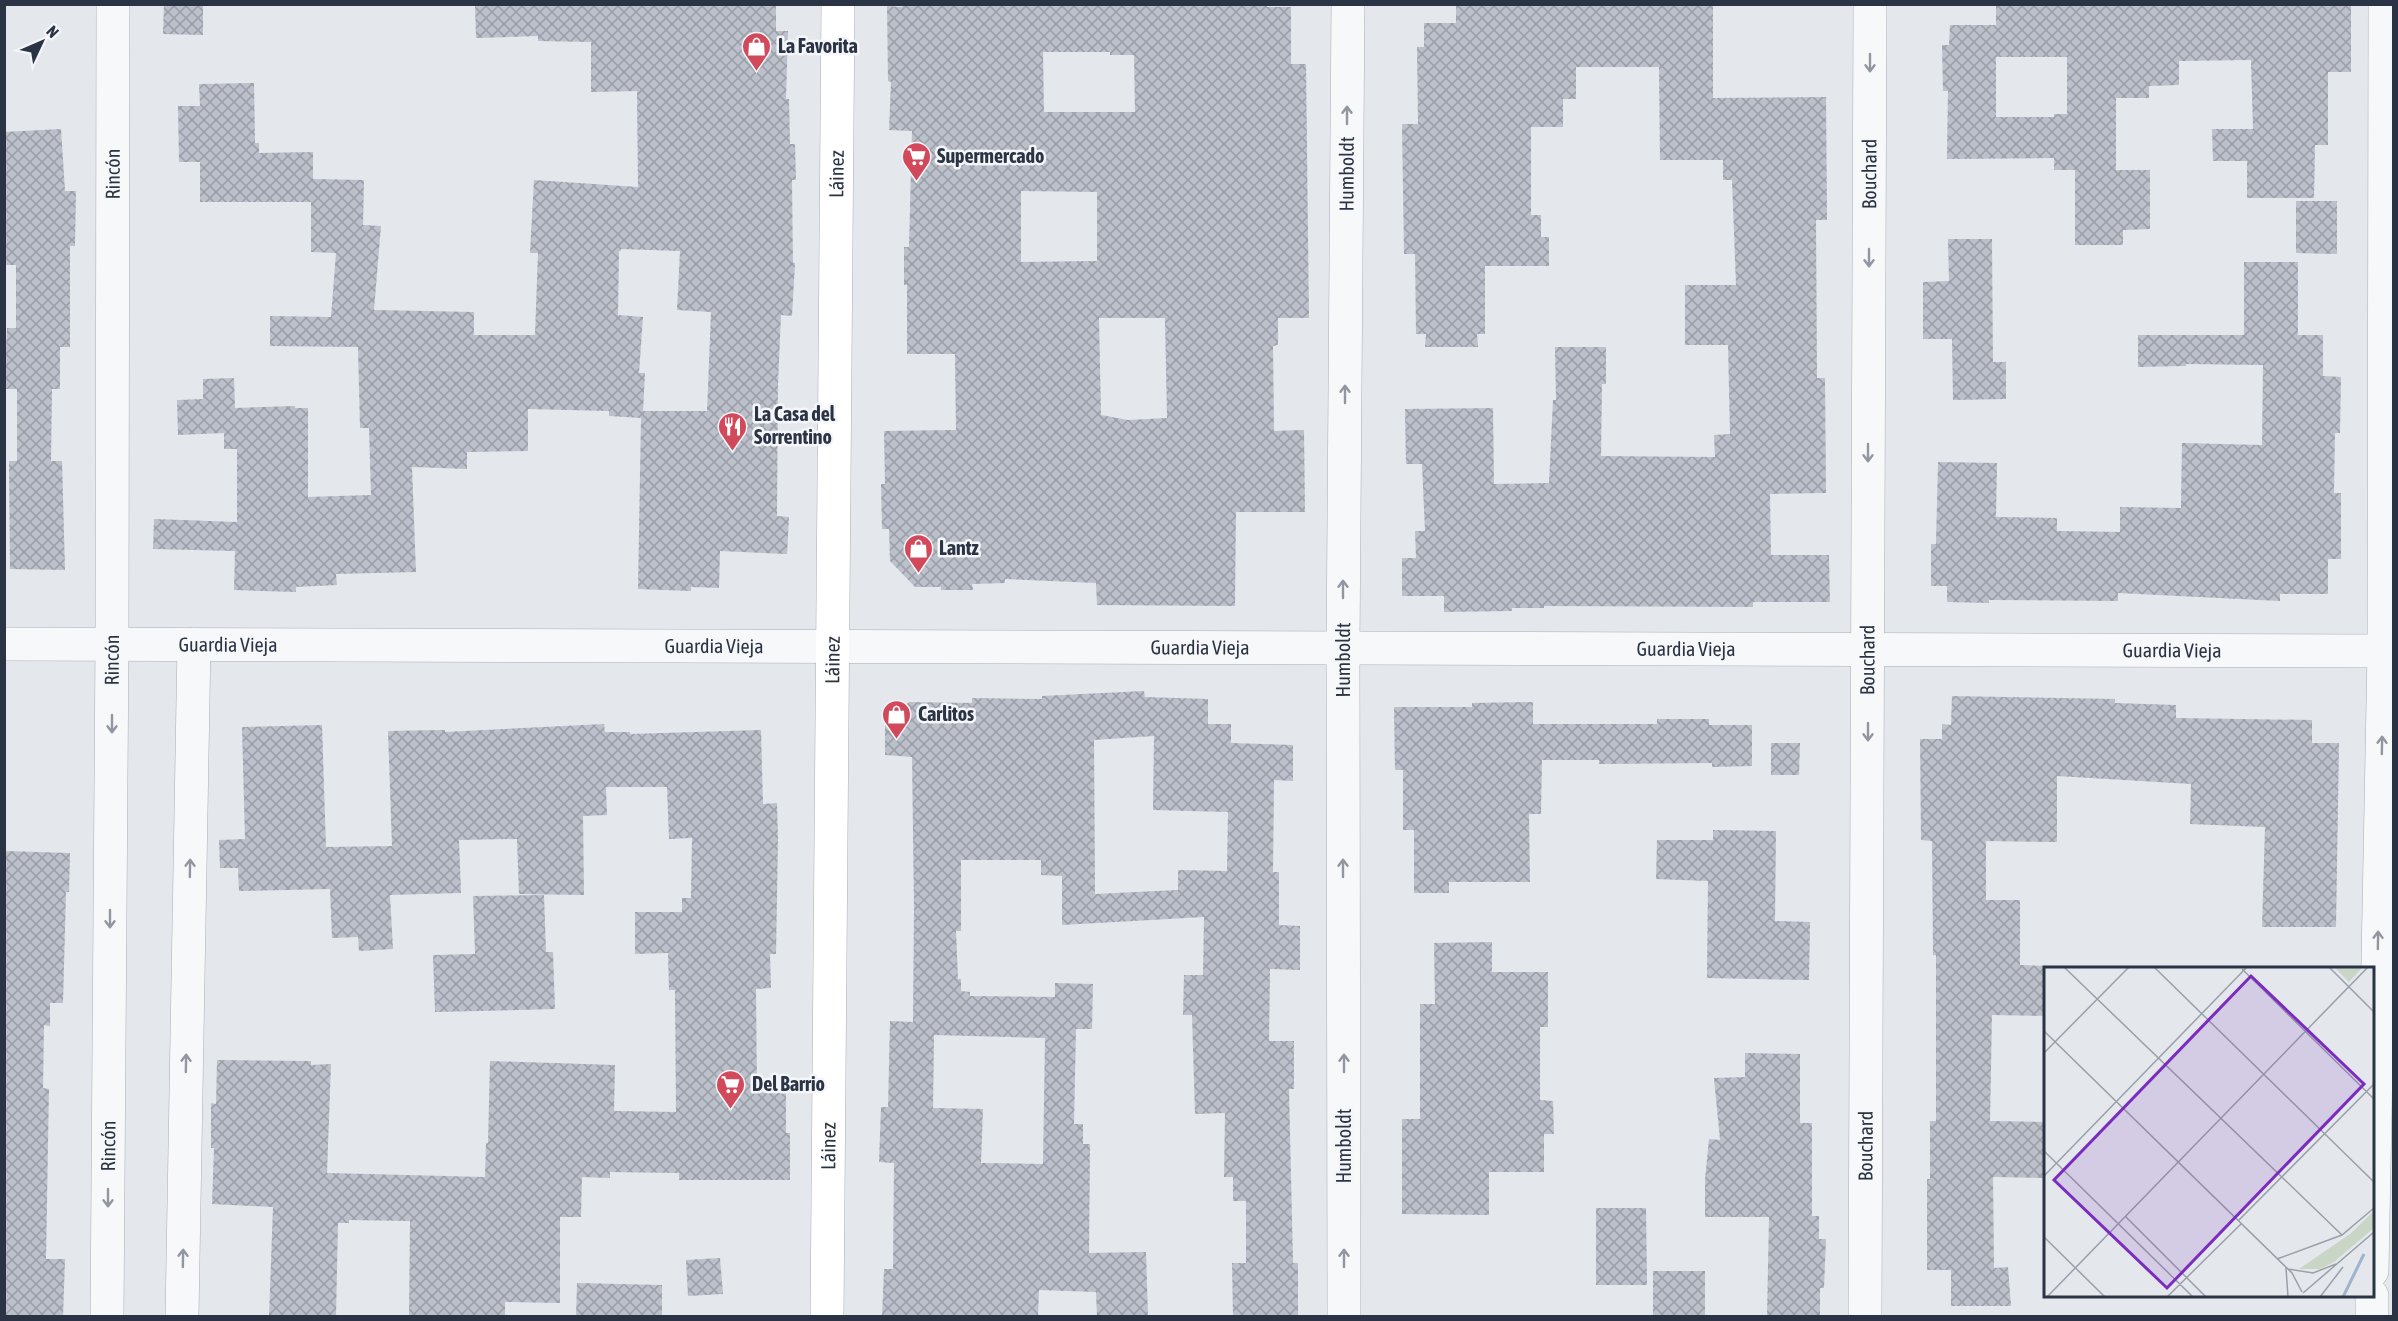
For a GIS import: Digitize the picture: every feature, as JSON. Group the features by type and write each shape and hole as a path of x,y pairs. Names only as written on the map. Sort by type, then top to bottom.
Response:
{"main road":[{"name":"Láinez","path":"827,1317 838,4"}],"street":[{"name":"Rincón","path":"107,1317 112,644 113,4"},
{"name":"Humboldt","path":"1344,1317 1343,648 1348,4"},
{"name":"Bouchard","path":"1865,1317 1870,4"},
{"path":"2374,1232 2389,651 2385,4"},
{"name":"Guardia Vieja","path":"4,644 2389,651"},
{"path":"182,1317 194,644"},
{"path":"2372,1297 2372,1317"}],"building":[{"path":"164,4 203,4 203,35 163,34"},
{"path":"475,4 776,4 776,31 788,31 786,99 789,99 790,144 795,144 796,180 792,180 793,263 795,263 792,316 781,315 778,384 777,516 789,517 787,554 720,551 719,588 691,587 691,591 638,589 641,418 609,416 609,411 528,409 528,451 467,452 467,469 412,467 416,572 336,574 337,585 296,587 296,592 234,590 235,551 153,549 154,519 237,522 237,449 224,449 224,433 178,435 177,400 203,399 203,379 234,378 235,408 295,406 295,408 308,408 308,497 371,495 369,428 360,428 358,347 270,346 270,316 331,317 336,253 311,252 311,202 200,202 200,162 179,162 178,106 200,106 199,84 254,83 255,143 259,143 259,153 313,152 313,179 364,180 363,225 381,226 374,310 474,312 474,335 535,335 538,253 530,253 534,180 638,187 637,91 591,92 591,42 538,41 538,36 476,38","holes":["621,249 680,251 677,310 711,312 707,411 643,411 645,373 639,373 643,317 618,315 619,251"]},
{"path":"902,4 1267,4 1267,7 1291,7 1291,64 1306,64 1309,318 1278,318 1278,345 1273,346 1274,431 1304,430 1305,512 1236,512 1235,606 1097,605 1096,583 1005,579 1005,583 972,584 973,590 915,587 890,561 889,529 882,529 881,484 885,484 884,431 956,430 955,354 907,354 907,285 904,285 904,247 909,247 912,131 889,130 891,82 888,81 887,6 902,7","holes":["1043,52 1110,52 1110,55 1134,55 1135,112 1044,112","1021,191 1097,192 1097,261 1021,262","1099,318 1165,318 1167,418 1128,420 1101,415"]},
{"path":"1456,4 1713,4 1713,98 1826,97 1827,220 1816,220 1817,378 1825,378 1826,493 1770,494 1771,555 1829,555 1830,602 1753,602 1753,607 1544,606 1544,608 1512,608 1512,611 1444,612 1444,596 1402,596 1402,558 1416,558 1415,531 1425,531 1422,464 1406,464 1405,409 1493,408 1494,484 1549,483 1553,400 1556,400 1555,347 1606,347 1606,384 1602,384 1601,456 1715,457 1714,435 1730,434 1728,345 1685,345 1685,285 1736,285 1732,180 1723,180 1723,160 1660,160 1659,67 1576,67 1576,99 1563,99 1563,127 1531,127 1531,215 1541,215 1541,237 1549,237 1549,266 1485,266 1485,334 1477,334 1478,347 1425,347 1426,334 1416,334 1415,254 1404,254 1402,124 1418,124 1417,47 1424,47 1424,23 1456,23"},
{"path":"2351,4 2351,72 2328,72 2328,145 2315,145 2314,198 2247,198 2247,161 2213,161 2212,129 2253,129 2251,60 2179,61 2179,85 2149,86 2149,98 2116,98 2116,170 2150,170 2150,229 2123,230 2123,245 2075,245 2075,170 2054,170 2054,158 1947,159 1948,91 1943,91 1942,45 1949,45 1950,25 1996,25 1996,5","holes":["1996,57 2067,57 2067,114 2054,114 2054,117 1996,117"]},
{"path":"61,129 65,191 76,191 75,246 70,246 70,347 60,347 60,389 52,389 51,461 62,461 65,570 10,569 9,461 17,461 17,389 4,389 7,328 16,328 16,265 4,265 4,132"},
{"path":"2296,201 2337,201 2337,254 2296,253"},
{"path":"1948,239 1992,239 1993,362 2006,362 2006,399 1953,400 1952,339 1923,339 1923,282 1949,281"},
{"path":"2244,262 2298,262 2298,335 2323,335 2323,376 2341,377 2340,433 2335,433 2334,493 2341,493 2341,559 2328,559 2328,594 2280,594 2280,601 2118,593 2118,601 1947,602 1947,586 1931,586 1931,544 1936,544 1938,462 1997,463 1996,517 2057,518 2057,531 2120,532 2120,507 2181,508 2182,443 2262,445 2263,365 2186,364 2186,366 2138,367 2138,335 2244,335"},
{"path":"1144,691 1145,697 1208,699 1208,724 1231,724 1231,743 1293,745 1293,781 1274,780 1273,872 1279,872 1279,925 1300,926 1300,970 1270,969 1269,1041 1294,1041 1294,1089 1289,1089 1293,1263 1298,1263 1298,1317 1233,1317 1232,1263 1246,1263 1246,1201 1233,1201 1233,1177 1224,1177 1225,1113 1195,1114 1192,1015 1183,1015 1184,975 1203,975 1204,917 1062,925 1062,876 1041,875 1041,860 961,860 961,931 956,931 958,979 961,979 961,991 970,992 970,996 1055,997 1055,983 1093,984 1092,1029 1076,1029 1074,1124 1083,1124 1083,1144 1090,1144 1089,1253 1146,1252 1148,1317 1097,1317 1096,1292 1039,1290 1038,1317 882,1317 884,1269 893,1269 894,1163 879,1162 881,1107 888,1107 890,1021 913,1022 914,908 912,757 885,755 885,723 909,702 972,703 972,698 1042,699 1042,696","holes":["1154,736 1153,810 1228,812 1227,871 1178,870 1178,890 1095,894 1094,740","934,1035 1045,1038 1043,1164 981,1163 983,1109 933,1108"]},
{"path":"1952,696 2115,699 2115,703 2176,705 2176,718 2312,720 2312,743 2339,743 2336,927 2262,927 2265,827 2190,824 2191,784 2057,776 2057,842 1986,841 1986,900 2020,900 2020,965 2046,966 2044,967 2044,1016 1992,1015 1990,1121 2044,1122 2044,1178 1993,1177 1994,1268 2008,1267 2011,1306 1951,1306 1951,1270 1927,1270 1927,1179 1930,1179 1930,1121 1936,1121 1936,955 1933,955 1932,841 1921,840 1920,739 1942,739 1942,724 1951,725"},
{"path":"1533,702 1533,724 1657,724 1657,719 1709,719 1709,725 1752,725 1752,766 1712,767 1712,763 1599,764 1599,760 1542,760 1541,814 1529,814 1530,882 1449,882 1449,893 1414,893 1414,830 1403,830 1403,770 1395,770 1394,707 1472,707 1472,703"},
{"path":"604,724 605,732 630,732 630,734 761,730 763,804 777,803 778,839 776,954 770,954 771,988 756,989 757,1092 786,1093 786,1133 790,1133 790,1180 679,1180 679,1173 610,1172 610,1178 582,1177 581,1217 560,1217 560,1303 505,1302 505,1315 409,1317 410,1221 349,1220 349,1223 338,1223 336,1317 269,1317 273,1207 212,1204 214,1148 211,1148 211,1103 216,1104 217,1060 311,1061 311,1065 331,1064 327,1173 485,1177 490,1061 615,1065 614,1111 676,1112 675,990 669,990 668,953 635,954 635,912 682,912 682,898 691,898 692,838 669,839 667,787 606,787 607,815 583,816 584,895 519,894 517,839 459,840 461,893 390,895 393,949 359,951 358,937 332,938 330,889 239,891 238,868 220,868 219,840 245,839 242,727 322,725 326,847 392,846 388,731 445,730 445,732"},
{"path":"1771,743 1800,743 1799,775 1771,775"},
{"path":"1713,830 1776,831 1775,921 1810,922 1809,980 1707,978 1708,881 1656,879 1657,840 1713,840"},
{"path":"6,851 70,853 69,892 66,892 63,1003 50,1003 50,1026 44,1025 43,1088 49,1089 46,1259 65,1259 63,1317 4,1317"},
{"path":"544,895 546,952 553,952 555,1009 435,1012 433,955 475,954 473,896"},
{"path":"1492,942 1492,972 1548,972 1548,1027 1540,1027 1540,1100 1553,1101 1554,1134 1544,1134 1544,1172 1489,1172 1489,1215 1402,1214 1402,1119 1420,1119 1420,1004 1435,1004 1434,943"},
{"path":"1745,1053 1800,1054 1800,1123 1812,1123 1812,1216 1819,1216 1819,1239 1826,1239 1824,1288 1820,1288 1820,1317 1767,1317 1769,1217 1705,1217 1705,1180 1709,1139 1720,1140 1714,1078 1745,1077"},
{"path":"1596,1208 1646,1208 1647,1285 1596,1285"},
{"path":"720,1258 723,1294 688,1296 686,1260"},
{"path":"1653,1271 1705,1271 1705,1317 1653,1317"},
{"path":"577,1283 662,1285 662,1317 576,1317"}],"place":[{"name":"La Favorita","path":"757,72"},
{"name":"Supermercado","path":"916,182"},
{"name":"La Casa del Sorrentino","path":"733,452"},
{"name":"Lantz","path":"918,574"},
{"name":"Carlitos","path":"897,740"},
{"name":"Del Barrio","path":"731,1110"}]}
